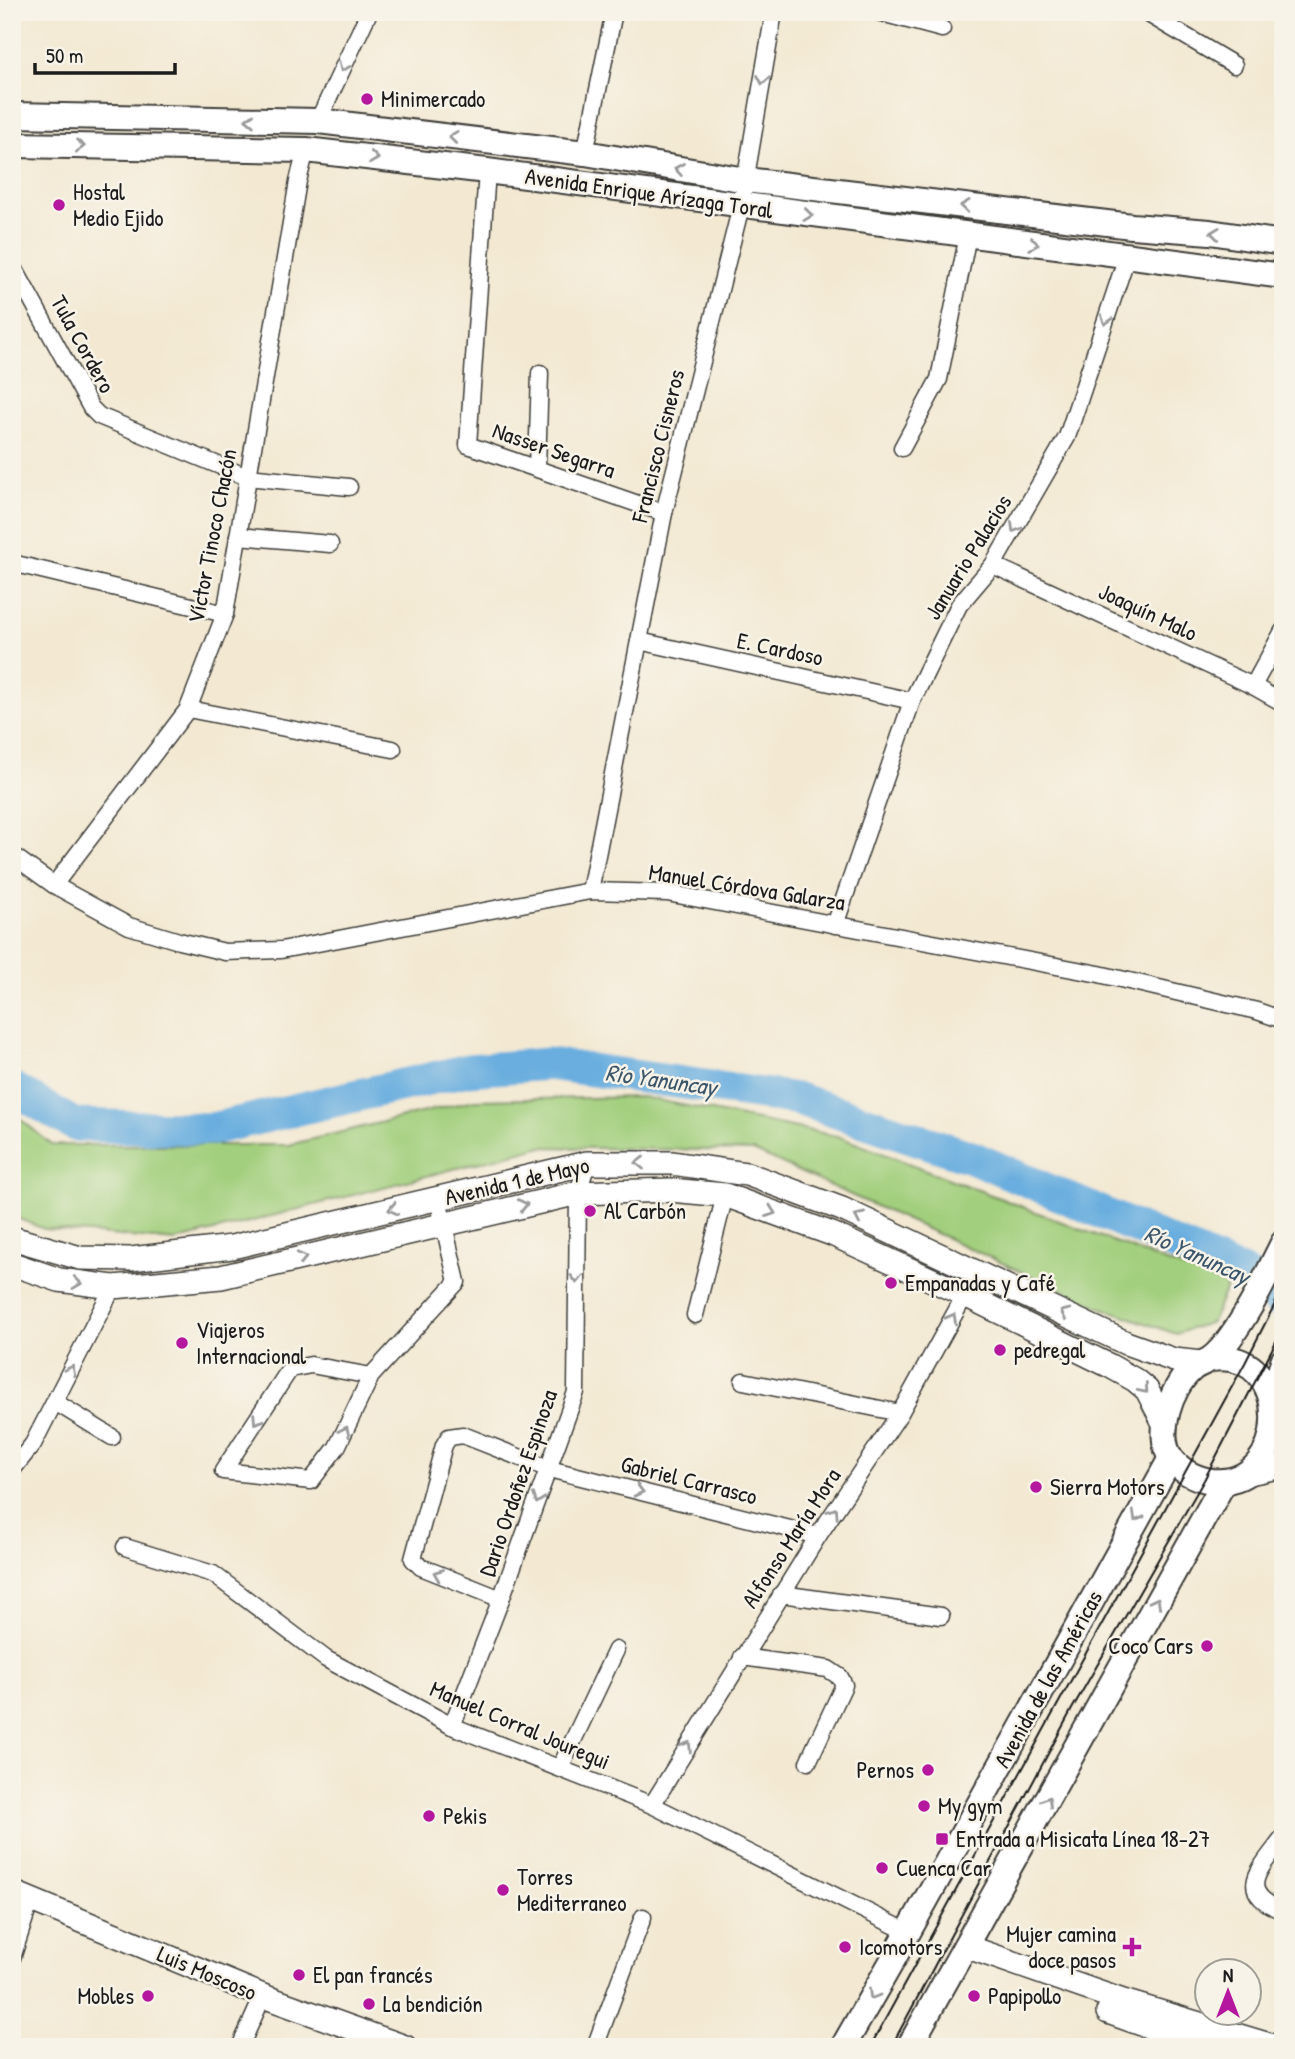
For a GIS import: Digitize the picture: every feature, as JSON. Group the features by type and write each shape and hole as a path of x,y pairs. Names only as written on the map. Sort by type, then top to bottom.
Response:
{"main road":[{"name":"Avenida Enrique Arízaga Toral","path":"12,115 318,121 584,153 746,180 1132,226 1210,232 1283,243"},
{"name":"Avenida Enrique Arízaga Toral","path":"12,145 306,150 487,171 1283,276"},
{"name":"Avenida 1 de Mayo","path":"12,1238 80,1258 131,1259 232,1247 587,1163 673,1163 747,1174 842,1209 1156,1355 1206,1361"},
{"name":"Avenida 1 de Mayo","path":"12,1264 59,1280 113,1287 221,1277 578,1193 670,1190 725,1195 832,1234 965,1295 1135,1380 1147,1390 1165,1425"},
{"path":"1280,1250 1238,1326 1206,1361 1191,1370 1174,1394 1167,1409 1165,1425 1166,1445 1171,1458 1185,1471 1204,1480 1237,1480 1249,1473 1272,1446 1279,1419 1283,1361"},
{"path":"1206,1361 1233,1359 1245,1363 1262,1372 1279,1398"},
{"name":"Avenida de las Américas","path":"843,2047 1171,1458"},
{"path":"1249,1473 1283,1466"},
{"path":"909,2047 1224,1482"},
{"name":"Luis Moscoso","path":"22,1895 263,1996 405,2047"},
{"path":"961,1952 1206,2047"},
{"path":"961,1952 1276,2047"}],"street":[{"path":"318,121 369,12"},
{"path":"584,153 614,12"},
{"name":"Francisco Cisneros","path":"590,891 664,513 741,206 774,12"},
{"path":"878,12 942,29"},
{"path":"1145,12 1234,65"},
{"name":"Víctor Tinoco Chacón","path":"54,885 188,709 225,614 298,181 306,150"},
{"name":"Nasser Segarra","path":"487,171 468,445 664,513"},
{"path":"902,448 939,379 968,235"},
{"name":"Januario Palacios","path":"835,925 912,702 959,605 993,565 1067,437 1127,256"},
{"name":"Tula Cordero","path":"12,264 91,408 99,416 247,477 349,487"},
{"path":"537,468 540,373"},
{"path":"238,536 330,544"},
{"path":"12,563 225,614"},
{"name":"Joaquín Malo","path":"993,565 1253,686 1283,703"},
{"path":"1253,686 1283,631"},
{"name":"E. Cardoso","path":"639,641 912,702"},
{"path":"188,709 393,749"},
{"name":"Manuel Córdova Galarza","path":"12,855 54,885 129,926 179,942 225,952 281,950 590,891 667,893 1099,974 1257,1011 1283,1020"},
{"name":"Dario Ordoñez Espinoza","path":"452,1726 576,1392 578,1193 587,1163"},
{"path":"695,1315 725,1195"},
{"path":"370,1377 311,1365 290,1369 223,1471 311,1481 337,1447 370,1377 457,1282 438,1199"},
{"path":"12,1471 33,1444 113,1287"},
{"name":"Alfonso María Mora","path":"652,1805 781,1594 900,1413 965,1295"},
{"path":"744,1381 900,1413"},
{"path":"55,1402 112,1437"},
{"name":"Gabriel Carrasco","path":"501,1599 421,1567 413,1559 444,1445 449,1437 463,1435 549,1469 818,1536"},
{"name":"Manuel Corral Jouregui","path":"125,1547 213,1574 326,1659 452,1726 652,1805 908,1932"},
{"path":"781,1594 941,1616"},
{"path":"560,1768 616,1650"},
{"path":"742,1657 828,1669 839,1677 844,1685 808,1762"},
{"path":"1283,1838 1266,1861 1254,1886 1256,1896 1264,1904 1283,1912"},
{"path":"12,1958 22,1895"},
{"path":"595,2047 643,1917"},
{"path":"240,2047 263,1996"}],"green space":[{"path":"642,1097 837,1136 1227,1285 1212,1322 1176,1334 1100,1307 753,1151 539,1147 175,1241 44,1229 12,1216 12,1112 52,1145 288,1145 474,1100"}],"waterway":[{"name":"Río Yanuncay","path":"12,1088 75,1125 211,1129 468,1070 548,1064 798,1099 974,1158 1253,1278 1283,1304"}],"tram line":[{"path":"870,2047 1245,1363 1283,1288"},
{"path":"891,2047 1072,1709 1204,1480 1283,1328"}],"place":[{"name":"Minimercado","path":"367,99"},
{"name":"Hostal Medio Ejido","path":"59,205"},
{"name":"Al Carbón","path":"590,1211"},
{"name":"Empanadas y Café","path":"891,1283"},
{"name":"Viajeros Internacional","path":"182,1343"},
{"name":"pedregal","path":"1000,1350"},
{"name":"Sierra Motors","path":"1036,1487"},
{"name":"Coco Cars","path":"1207,1646"},
{"name":"Pernos","path":"928,1770"},
{"name":"My gym","path":"924,1806"},
{"name":"Pekis","path":"429,1816"},
{"name":"Entrada a Misicata Línea 18-27","path":"942,1839"},
{"name":"Cuenca Car","path":"882,1868"},
{"name":"Torres Mediterraneo","path":"503,1890"},
{"name":"Icomotors","path":"845,1947"},
{"name":"Mujer camina doce pasos","path":"1132,1947"},
{"name":"El pan francés","path":"299,1975"},
{"name":"Mobles","path":"148,1996"},
{"name":"Papipollo","path":"974,1996"},
{"name":"La bendición","path":"369,2004"}]}
